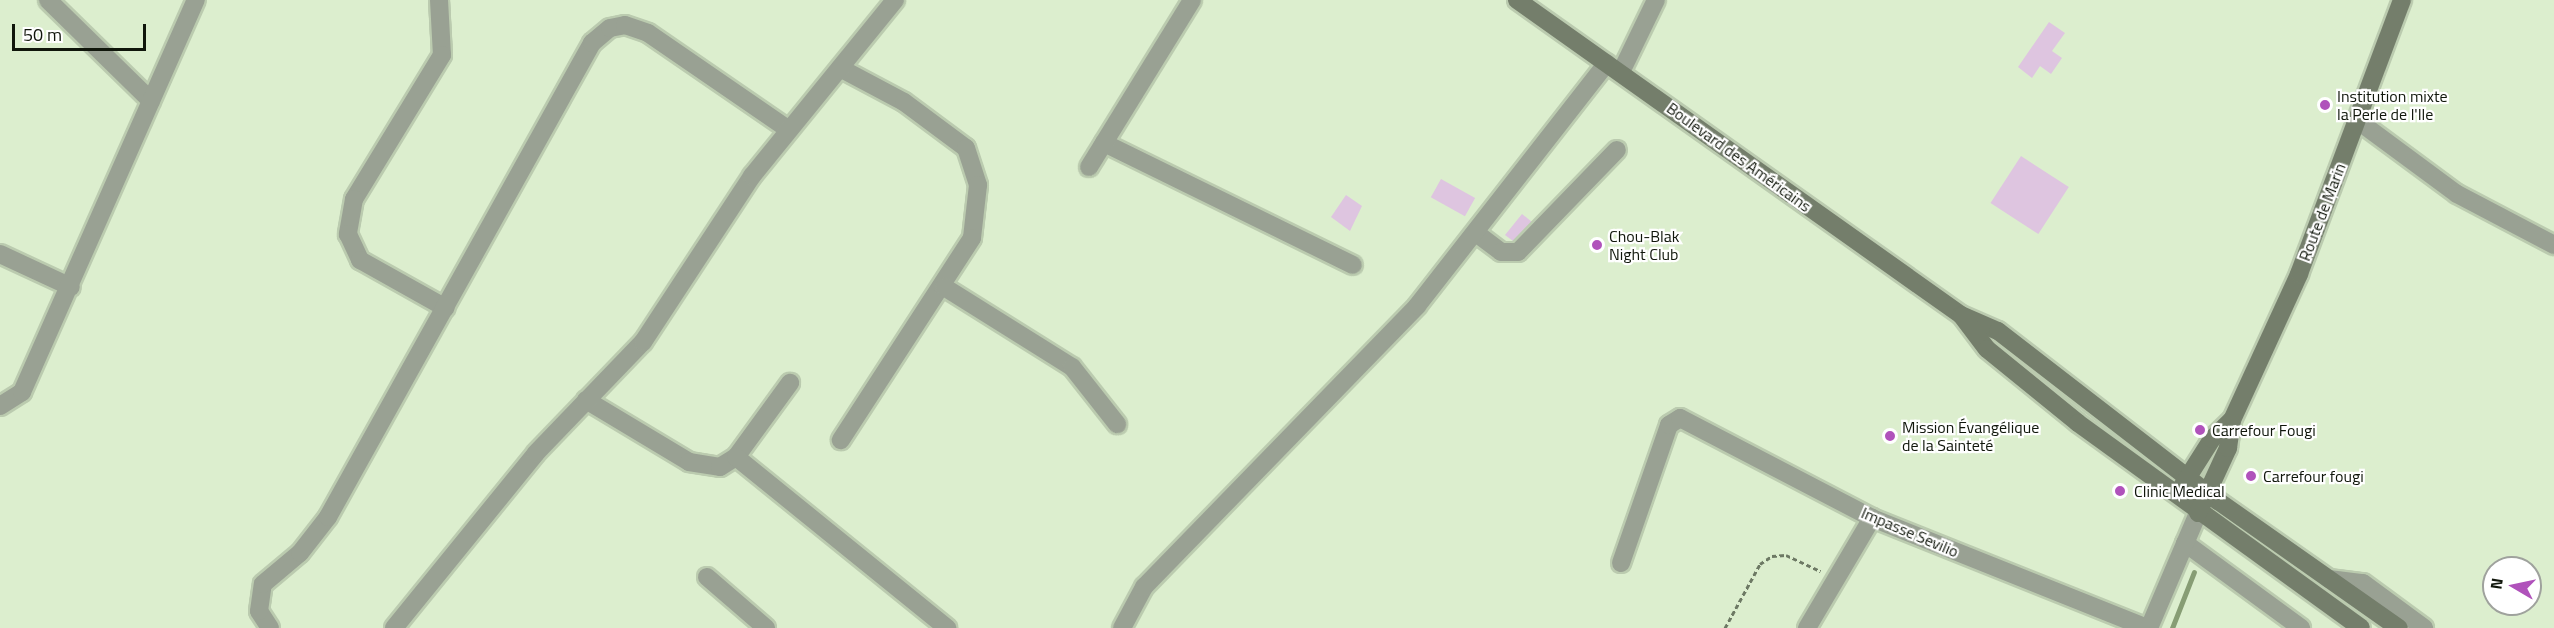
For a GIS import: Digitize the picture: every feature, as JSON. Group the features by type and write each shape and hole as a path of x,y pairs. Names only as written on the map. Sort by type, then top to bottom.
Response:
{"main road":[{"name":"Boulevard des Américains","path":"1517,0 1961,315 1998,331 2187,477 2399,628"},
{"name":"Route de Marin","path":"2232,420 2299,274 2402,0"},
{"name":"Boulevard des Américains","path":"1961,315 1996,357 2198,513 2361,628"},
{"path":"2177,495 2187,477 2232,420"},
{"path":"2198,513 2210,494 2232,420"}],"street":[{"path":"48,0 151,101"},
{"path":"0,406 22,392 71,287 196,0"},
{"path":"439,0 442,55 354,199 348,234 360,260 446,308"},
{"path":"394,628 536,453 663,317 752,176 896,0"},
{"path":"1089,167 1192,0"},
{"path":"1122,628 1144,586 1408,315 1614,68 1656,0"},
{"path":"270,628 259,611 263,584 300,554 328,517 592,43 610,28 625,25 648,33 789,130"},
{"path":"840,68 904,102 966,148 975,167 978,211 972,238 944,286 841,440"},
{"path":"2357,120 2457,194 2554,245"},
{"path":"1104,143 1353,265"},
{"path":"1476,233 1501,252 1518,252 1617,150"},
{"path":"0,254 71,287"},
{"path":"944,286 1072,367 1117,424"},
{"path":"586,400 688,462 720,467 736,457 790,383"},
{"name":"Impasse Sevilio","path":"1621,562 1669,425 1680,418 1872,518 2148,628"},
{"path":"736,457 947,628"},
{"path":"2148,628 2198,513"},
{"path":"1807,628 1834,577 1872,518"},
{"path":"2185,543 2301,628"},
{"path":"708,577 766,628"},
{"path":"2329,579 2363,583 2424,628"}],"path":[{"path":"1725,628 1760,564 1772,556 1786,555 1834,577"}],"building":[{"path":"2049,22 2065,33 2052,51 2062,58 2051,74 2040,66 2032,78 2018,67"},
{"path":"2021,156 2069,187 2038,234 1991,203"},
{"path":"1441,179 1475,198 1465,216 1431,197"},
{"path":"1346,195 1362,206 1350,231 1331,217"},
{"path":"1522,214 1532,222 1513,241 1505,235"}],"waterway":[{"path":"2172,628 2194,572"}],"place":[{"name":"Institution mixte la Perle de l'Ile","path":"2325,105"},
{"name":"Chou-Blak Night Club","path":"1597,245"},
{"name":"Carrefour Fougi","path":"2200,430"},
{"name":"Mission Évangélique de la Sainteté","path":"1890,436"},
{"name":"Carrefour fougi","path":"2251,476"},
{"name":"Clinic Medical","path":"2120,491"}]}
